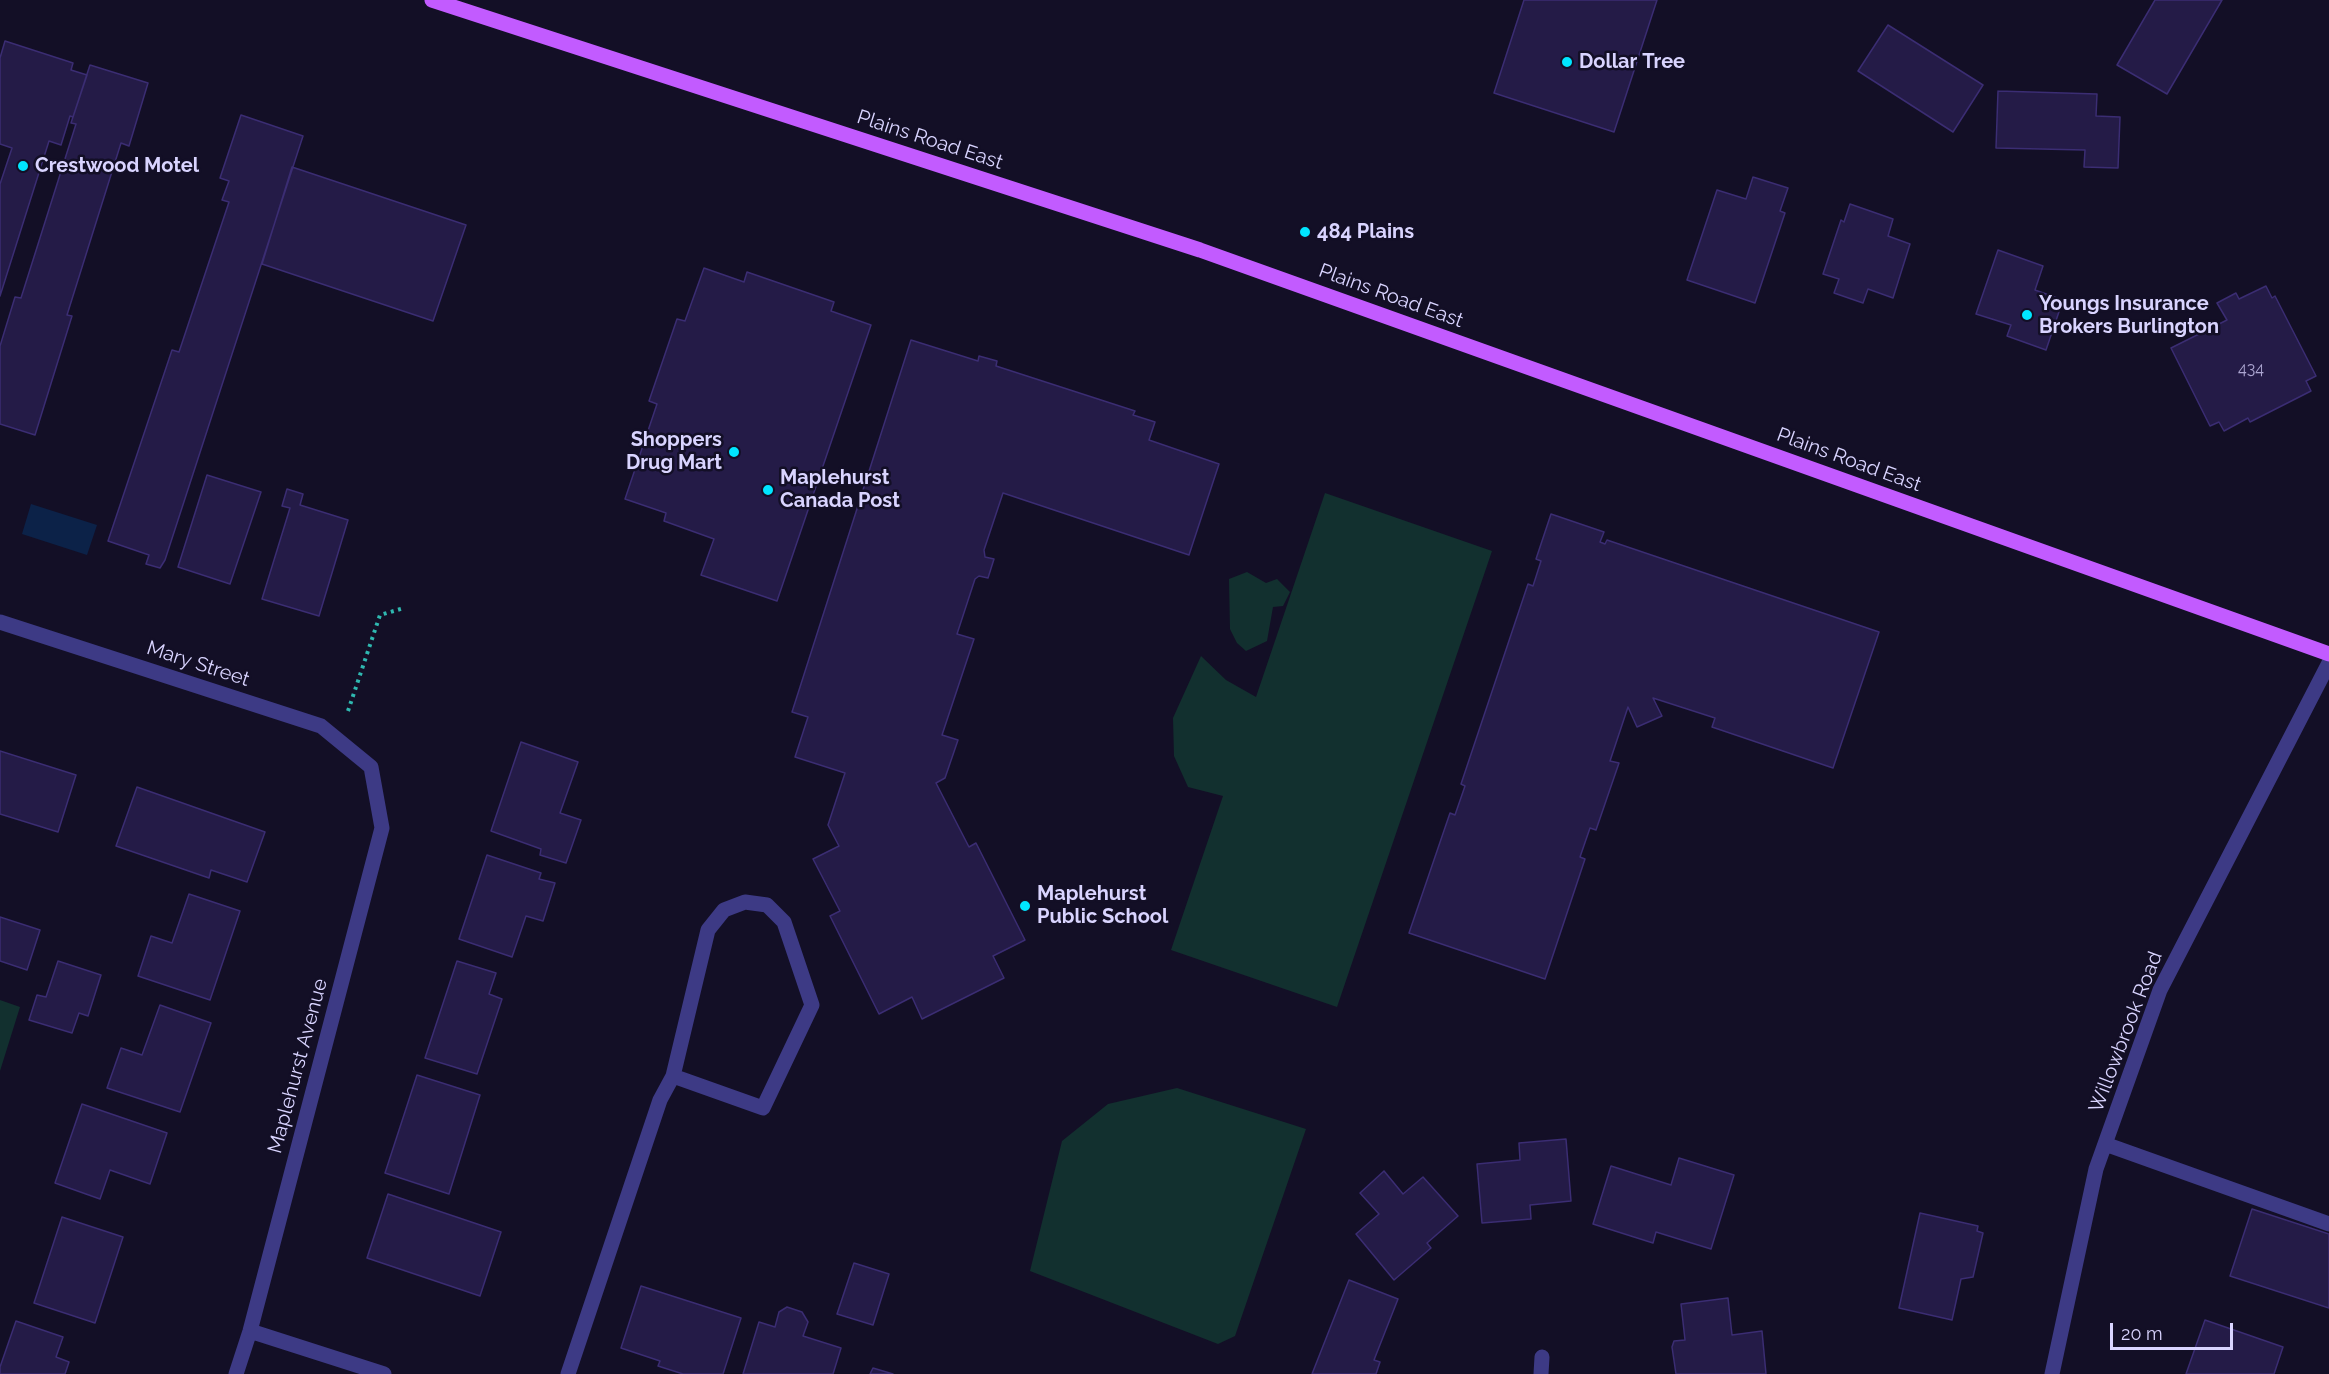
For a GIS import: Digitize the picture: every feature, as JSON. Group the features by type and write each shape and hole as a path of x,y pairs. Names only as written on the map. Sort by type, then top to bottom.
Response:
{"main road":[{"name":"Plains Road East","path":"432,0 1200,250 2329,654"}],"street":[{"name":"Mary Street","path":"0,622 321,726 371,767"},
{"name":"Willowbrook Road","path":"2052,1374 2096,1169 2160,990 2329,663"},
{"name":"Maplehurst Avenue","path":"236,1374 250,1331 382,828 371,767"},
{"path":"568,1374 660,1100 673,1076 708,930 724,910 745,902 767,905 784,922 812,1005 763,1108 673,1076"},
{"path":"2105,1144 2329,1224"},
{"path":"250,1331 384,1374"},
{"path":"1541,1374 1542,1358"}],"path":[{"path":"338,740 380,615 404,608"}],"green space":[{"path":"1325,493 1492,551 1337,1007 1171,950 1223,796 1188,787 1174,756 1173,718 1201,656 1226,680 1256,697"},
{"path":"1247,572 1266,583 1277,579 1290,592 1283,606 1273,607 1267,641 1246,651 1237,643 1230,629 1229,579"},
{"path":"0,1000 20,1007 0,1071"},
{"path":"1177,1088 1306,1129 1235,1336 1218,1344 1030,1271 1062,1141 1108,1104"}],"water":[{"path":"31,504 97,525 87,555 22,534"}],"building":[{"path":"1524,0 1657,0 1614,132 1494,93"},
{"path":"2155,0 2222,0 2167,94 2117,65"},
{"path":"1888,25 1983,85 1953,132 1858,71"},
{"name":"Crestwood Motel","path":"5,41 73,63 71,70 87,75 61,145 49,141 0,296 0,184 12,148 0,144 0,58"},
{"path":"90,65 148,83 129,146 121,143 67,315 72,316 35,435 0,424 0,346 15,297 21,298 76,124 71,123"},
{"path":"1998,91 2097,94 2096,116 2120,117 2118,168 2084,167 2085,150 1996,148"},
{"path":"241,115 303,136 165,560 160,568 146,564 149,555 108,541 172,350 179,352 229,202 222,200 229,181 220,178"},
{"path":"292,167 466,225 433,321 262,264"},
{"path":"1753,177 1788,188 1780,211 1785,213 1755,303 1687,280 1717,190 1746,199"},
{"path":"1850,204 1893,219 1888,236 1910,244 1893,298 1868,289 1863,303 1834,293 1839,279 1823,274 1841,220 1844,222"},
{"path":"1998,250 2043,266 2035,290 2063,300 2046,350 2007,336 2011,325 1976,314"},
{"name":"Shoppers Drug Mart","path":"704,268 744,282 747,272 834,302 831,311 871,325 777,601 701,575 714,539 664,521 666,513 625,499 657,404 649,401 677,319 685,321"},
{"path":"2266,286 2272,298 2275,296 2316,376 2306,381 2311,391 2250,422 2248,418 2224,431 2219,422 2210,426 2171,348 2227,320 2217,303 2236,293 2239,299"},
{"path":"911,340 978,361 979,356 997,361 996,366 1135,411 1133,415 1155,422 1149,440 1219,464 1189,555 1003,493 984,550 985,557 994,559 988,578 979,576 975,579 957,634 974,639 942,735 958,740 945,778 936,783 969,847 976,843 1025,940 993,956 1004,978 922,1019 912,997 879,1014 830,916 840,911 813,859 839,846 828,825 845,773 795,757 808,717 792,712"},
{"path":"207,475 261,492 230,584 178,567"},
{"path":"287,489 303,494 300,505 348,520 319,616 262,599 290,508 282,506"},
{"path":"1551,514 1604,532 1600,542 1605,544 1607,540 1879,632 1833,768 1712,727 1715,718 1653,698 1662,716 1637,727 1628,707 1610,761 1619,763 1596,830 1590,828 1580,857 1585,859 1545,979 1409,933 1450,813 1455,815 1465,786 1461,784 1528,584 1533,586 1541,561 1536,559"},
{"path":"521,742 578,762 560,813 581,820 566,863 540,855 541,849 491,831"},
{"path":"0,751 76,775 58,832 0,814"},
{"path":"137,787 265,832 247,882 211,870 209,878 116,846"},
{"path":"487,855 541,873 539,879 555,883 543,921 526,916 512,957 459,939"},
{"path":"189,894 240,911 210,1000 138,976 151,936 172,943"},
{"path":"0,917 40,930 27,970 0,961"},
{"path":"58,961 101,975 88,1016 79,1013 72,1033 29,1020 37,995 46,997"},
{"path":"457,961 496,973 489,994 502,999 477,1074 425,1058"},
{"path":"160,1005 211,1023 180,1112 107,1088 121,1048 142,1055"},
{"path":"417,1075 480,1095 449,1194 385,1173"},
{"path":"82,1104 167,1133 150,1184 110,1170 100,1199 55,1183"},
{"path":"1566,1139 1571,1201 1530,1205 1531,1219 1482,1223 1477,1164 1520,1160 1519,1143"},
{"path":"1679,1158 1734,1175 1711,1249 1656,1232 1653,1243 1593,1224 1611,1166 1671,1185"},
{"path":"1384,1171 1403,1194 1423,1177 1458,1216 1427,1243 1431,1248 1394,1280 1356,1234 1379,1214 1360,1193"},
{"path":"388,1194 501,1232 480,1296 367,1258"},
{"path":"2252,1209 2329,1234 2329,1308 2230,1276"},
{"path":"1920,1213 1978,1226 1977,1231 1983,1233 1973,1277 1961,1279 1952,1320 1899,1308"},
{"path":"62,1217 123,1237 95,1323 34,1303"},
{"path":"854,1263 889,1274 873,1325 837,1314"},
{"path":"1349,1280 1398,1299 1374,1360 1380,1362 1376,1374 1312,1374"},
{"path":"641,1286 741,1318 723,1374 683,1374 658,1366 660,1361 621,1348"},
{"path":"1728,1298 1732,1335 1762,1331 1766,1374 1676,1374 1672,1347 1674,1341 1685,1340 1681,1304"},
{"path":"787,1307 802,1312 808,1322 803,1336 841,1348 833,1374 743,1374 759,1322 775,1327 779,1312"},
{"path":"2205,1320 2283,1347 2274,1374 2186,1374"},
{"path":"16,1321 63,1337 56,1357 69,1362 65,1374 0,1374 0,1367"},
{"path":"873,1368 893,1374 870,1374"}],"place":[{"name":"Dollar Tree","path":"1567,62"},
{"name":"Crestwood Motel","path":"23,166"},
{"name":"484 Plains","path":"1305,232"},
{"name":"Youngs Insurance Brokers Burlington","path":"2027,315"},
{"name":"Shoppers Drug Mart","path":"734,452"},
{"name":"Maplehurst Canada Post","path":"768,490"},
{"name":"Maplehurst Public School","path":"1025,906"}]}
